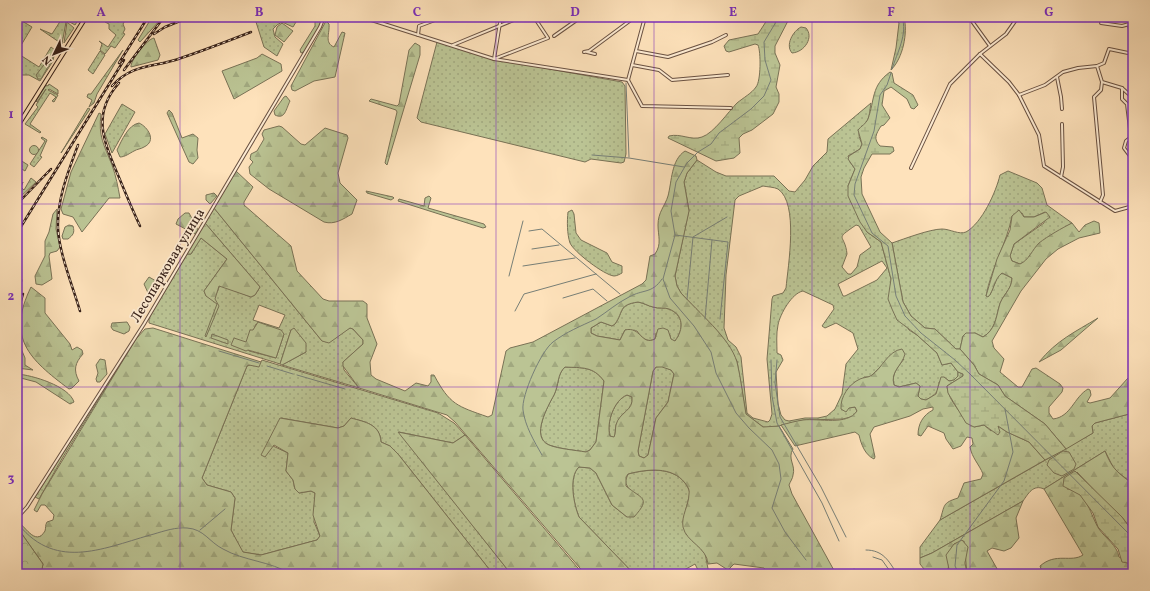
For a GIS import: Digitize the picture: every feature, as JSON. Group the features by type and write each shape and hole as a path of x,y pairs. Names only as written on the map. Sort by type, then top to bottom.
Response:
{"main road":[{"path":"17,127 86,17"}],"street":[{"name":"Лесопарковая улица","path":"17,518 27,507 144,324 282,93 320,27 324,17"},
{"path":"362,17 494,58 628,80"},
{"path":"382,24 384,17"},
{"path":"418,35 420,26 443,17"},
{"path":"494,58 501,17"},
{"path":"453,46 521,17"},
{"path":"494,58 548,38 534,17"},
{"path":"554,36 581,17"},
{"path":"595,54 584,52 590,51 635,17"},
{"path":"645,17 628,80 642,106 731,108"},
{"path":"969,17 990,46"},
{"path":"911,168 950,84 980,54 1006,34 1018,17"},
{"path":"1101,23 1122,26 1133,23"},
{"path":"1129,25 1133,42"},
{"path":"636,51 668,56 712,42 726,35"},
{"path":"1019,95 1045,85 1063,72 1078,68 1097,66 1104,63 1109,50 1133,52"},
{"path":"980,54 1009,82 1019,95 1039,135 1044,166 1115,210 1133,206"},
{"path":"632,65 659,70 672,80 678,81 728,75"},
{"path":"1097,66 1102,82 1101,90 1094,97 1103,195 1100,202"},
{"path":"1057,77 1062,109"},
{"path":"1102,82 1122,88 1133,98"},
{"path":"1122,88 1122,99 1127,104 1131,137 1126,141 1124,148 1130,156 1133,193"},
{"path":"1061,177 1063,168 1062,124"}],"green space":[{"path":"69,17 80,17 75,25 68,21"},
{"path":"108,17 127,17 123,24 125,29 123,33 125,34 115,48 111,46 105,54 100,50 102,44 99,41 108,47 116,35 109,29 109,24 105,22"},
{"path":"152,17 159,17 161,19 140,42 138,40"},
{"path":"261,17 299,17 293,27 282,22 273,29 275,37 283,44 277,56 264,47 256,22 256,20"},
{"path":"317,17 323,17 319,27 304,52 301,53 300,50 315,26"},
{"path":"769,17 790,17 775,46 775,53 780,65 776,87 779,94 779,102 773,114 739,138 740,153 734,158 716,161 668,138 669,136 673,135 698,138 707,135 737,103 756,87 760,73 760,54 758,45 755,44 729,52 726,51 724,46 729,40 758,34"},
{"path":"894,17 904,17 905,38 899,59 891,70 896,48 899,23"},
{"path":"17,18 32,27 17,52"},
{"path":"60,19 66,22 62,44 40,29 52,34 61,20"},
{"path":"326,21 329,24 328,40 334,47 342,32 345,33 335,77 314,81 295,91 292,90 291,86"},
{"path":"67,22 74,28 64,43"},
{"path":"282,23 293,31 284,42 275,35 277,27"},
{"path":"801,27 806,28 809,40 801,50 792,53 789,46 791,38"},
{"path":"154,38 160,55 158,60 131,67 133,60 147,42"},
{"path":"437,42 494,59 622,82 625,86 626,154 624,162 621,163 591,159 585,162 421,122 417,118"},
{"path":"415,43 420,46 420,55 387,165 385,163 397,112 396,110 369,101 371,99 397,106 399,104 409,50"},
{"path":"51,47 55,50 53,61 40,81 29,75 21,75 21,69 17,69 17,53 39,67"},
{"path":"123,50 97,94 94,103 89,107 92,100 87,97 88,94 91,94"},
{"path":"100,51 105,55 93,74 88,70"},
{"path":"262,54 281,64 282,71 234,99 222,71 257,58"},
{"path":"51,56 53,58 41,79 38,79 36,75"},
{"path":"890,72 892,73 894,83 913,95 918,105 914,109 911,108 907,99 891,87 884,91 882,105 890,118 884,125 881,126 877,134 876,141 880,146 893,147 894,151 890,154 872,154 861,177 862,194 880,232 892,243 903,302 911,316 925,328 935,329 956,349 960,349 974,365 979,374 998,385 1005,396 1045,424 1066,449 1045,460 1029,442 1007,432 998,426 1000,432 998,435 984,425 974,427 966,423 948,393 947,386 963,376 963,374 958,372 951,363 942,365 937,353 897,320 888,299 891,279 881,242 867,232 860,222 848,196 848,186 855,169 848,159 849,156 860,149 862,144 858,130 868,119 874,93 880,82"},
{"path":"49,84 58,90 58,94 49,89 48,90 58,95 54,102 52,101 56,97 50,93 30,124 41,132 40,133 25,124 38,107 36,105 46,89 37,102 36,101 46,85 48,86"},
{"path":"286,96 290,101 285,113 281,116 275,115 274,111"},
{"path":"871,103 868,119 859,132 862,144 860,149 848,156 855,169 848,186 867,232 881,242 891,279 890,294 909,330 917,335 937,353 942,365 951,363 958,372 958,376 954,380 949,381 944,377 939,382 937,391 934,395 926,400 921,399 918,396 920,386 916,383 899,387 894,385 894,374 904,359 881,366 870,377 864,377 849,408 855,407 857,411 854,416 843,419 804,420 770,428 763,427 746,414 737,361 720,334 681,293 677,286 675,276 689,210 684,182 687,173 697,160 716,172 726,176 774,176 789,191 795,192 805,180 813,166 827,152 828,139","holes":["763,186 778,189 784,196 788,207 790,221 791,236 786,288 783,293 773,296 772,299 767,359 772,414 768,422 753,418 747,413 741,357 736,347 728,340 724,328 726,275 735,200 739,196","856,225 859,226 871,247 860,255 857,267 851,274 848,274 842,267 847,254 842,238 845,233","882,261 887,268 877,280 845,296 843,296 838,284","803,291 833,305 834,309 822,326 825,328 836,323 853,333 858,349 846,364 842,394 835,409 827,416 789,421 785,420 781,415 778,404 776,372 783,360 781,355 777,353 777,332 779,320 784,310 791,300"]},
{"path":"122,104 135,112 112,153 105,134"},
{"path":"88,108 90,109 61,153"},
{"path":"169,110 172,113 182,138 193,134 198,138 198,158 193,164 189,162 167,113"},
{"path":"99,113 101,114 100,128 102,140 113,169 120,198 109,198 82,232 73,217 63,214 61,209 71,172"},
{"path":"139,123 150,134 150,141 143,148 135,150 126,156 120,157 117,150 123,138 135,124"},
{"path":"279,126 301,144 305,145 325,128 347,135 348,138 338,173 340,183 357,200 352,214 342,220 332,223 324,222 269,189 250,174 249,167 253,162 250,159 251,154 257,151 264,139 262,134 264,130"},
{"path":"42,137 47,140 40,156 42,157 34,167 30,164 45,141 41,138"},
{"path":"32,146 36,146 38,150 36,154 32,154 30,152 30,148"},
{"path":"685,151 696,156 697,160 687,173 684,182 689,211 675,276 677,286 681,293 721,335 733,353 737,362 746,414 763,427 779,426 793,449 791,459 794,471 789,485 792,494 836,574 805,574 802,572 760,574 766,571 764,568 734,564 728,570 717,563 708,564 704,553 688,537 683,527 683,519 688,502 689,489 680,478 666,471 659,470 628,474 626,477 626,486 640,496 643,502 642,506 634,517 627,517 612,505 596,473 590,468 579,467 574,477 573,491 575,506 579,517 634,574 585,574 455,422 447,415 359,388 343,366 343,362 363,344 363,340 353,329 350,328 329,343 322,341 214,208 236,171 253,187 244,202 244,205 291,246 297,271 323,299 329,301 363,301 367,304 367,318 377,344 370,362 371,375 376,379 405,391 416,383 428,386 431,382 431,375 434,375 445,393 455,403 488,417 492,415 506,351 510,348 533,342 642,284 646,280 650,256 655,254 658,247 659,216 667,200 673,171 680,155","holes":["638,302 655,308 667,308 678,315 681,327 675,341 671,339 668,330 663,328 658,329 655,339 650,340 647,340 638,333 630,330 625,330 620,340 597,336 591,333 591,328 601,322 612,326 615,324 622,309 632,303","565,367 591,370 600,376 604,381 596,442 590,450 586,452 549,445 544,441 541,435 542,421 556,391 559,376","656,367 671,370 674,374 668,402 656,418 648,455 644,458 639,456 638,451 653,371","627,395 632,397 632,402 629,409 620,417 616,425 614,437 610,436 609,425 612,412 622,398"]},
{"path":"17,158 28,165 25,171 17,166"},
{"path":"1008,171 1037,183 1042,188 1047,205 1072,223 1040,243 1025,262 1020,264 1012,261 1010,256 1014,244 1044,223 1045,212 1034,217 1024,217 1022,213 1012,216 1007,236 991,275 986,296 990,295 998,276 1002,273 1012,278 1012,282 1000,303 993,327 990,331 983,337 975,333 963,336 960,349 956,349 935,329 925,328 911,316 903,302 892,243 937,229 945,229 960,233 966,232 978,222 988,206 1000,175"},
{"path":"31,178 36,182 17,200 17,193 23,182 21,187 24,190"},
{"path":"366,191 394,198 391,200 367,193"},
{"path":"214,193 217,196 210,204 206,200 206,195"},
{"path":"429,196 431,198 428,208 484,224 486,227 483,228 398,201 399,199 424,206 425,198"},
{"path":"214,208 322,341 350,328 353,329 363,340 363,344 343,362 344,370 359,388 282,365 306,352 291,330 280,364 149,323 149,318 187,254 191,254 201,238 227,259 204,291 206,296 214,299 220,285 251,297 255,295 260,287 205,223","holes":["259,305 285,315 279,328 253,320","256,324 284,334 276,358 249,351 247,348"]},
{"path":"57,209 56,229 60,247 57,251 50,253 49,256 52,279 42,285 36,284 35,276 45,256 45,241 49,232 53,214"},
{"path":"572,210 574,214 576,233 581,240 607,253 612,262 622,266 622,273 614,276 603,272 577,252 573,247 569,239 567,223 568,212"},
{"path":"1019,210 1024,217 1034,217 1046,212 1050,217 1014,244 1010,256 1012,261 1020,264 1028,257 1039,243 1072,223 1079,232 1085,225 1094,221 1099,223 1100,233 1079,238 1058,249 1046,259 1021,291 992,341 994,348 1004,359 1000,372 1018,387 1022,387 1032,369 1036,368 1060,384 1063,388 1062,392 1049,407 1049,413 1053,419 1064,415 1088,389 1090,390 1091,395 1087,402 1090,403 1110,398 1128,378 1133,378 1131,401 1133,404 1133,413 1095,423 1092,426 1093,433 1066,449 1045,424 1005,396 998,385 979,374 974,365 960,349 963,336 966,333 975,333 983,337 993,327 1000,303 1012,282 1012,278 1002,273 997,278 988,297 986,296 997,259 1010,230 1012,216"},
{"path":"185,213 189,213 198,230 195,234 176,224 178,219"},
{"path":"205,223 260,287 255,295 251,297 219,286 215,299 219,306 206,337 205,336 217,304 206,296 204,291 227,259 201,238 191,254 187,254"},
{"path":"69,225 73,226 73,234 68,239 63,239 62,236 65,227"},
{"path":"18,275 21,276 22,281 19,288 20,291 17,305"},
{"path":"149,277 156,281 158,286 152,295 149,295 144,284"},
{"path":"31,287 45,298 45,313 70,344 72,350 77,347 82,350 83,354 78,360 76,367 76,373 79,381 72,388 69,389 43,368 33,357 21,334 21,320 24,305"},
{"path":"638,302 655,308 669,309 678,315 681,327 675,341 671,340 670,335 656,333 655,339 647,340 637,331 625,330 620,340 597,336 591,333 591,328 601,322 612,326 615,324 624,307"},
{"path":"1098,318 1061,350 1039,362 1060,342"},
{"path":"127,322 130,327 129,331 124,334 113,330 111,327 112,323"},
{"path":"258,322 281,330 284,334 276,358 248,350 246,351 231,345 234,338 246,342 250,330 253,330"},
{"path":"153,328 261,362 259,367 247,366 202,478 207,485 231,492 235,498 231,530 243,552 261,555 317,540 320,536 313,515 315,493 311,491 299,493 295,489 293,480 286,471 288,453 274,445 265,457 261,455 280,418 338,428 344,426 351,418 371,425 378,431 381,442 390,446 398,454 493,574 46,574 42,569 43,564 17,527 17,522 37,537 41,536 45,531 47,522 53,520 54,515 45,505 41,505 37,512 34,510 42,494 136,339 145,329"},
{"path":"294,328 306,343 306,352 282,365 280,364 291,330"},
{"path":"212,334 228,340 228,344 211,338"},
{"path":"17,339 25,358 25,365 33,370 17,368"},
{"path":"136,339 63,457 39,499 35,497"},
{"path":"902,349 905,354 895,372 893,380 894,385 899,387 916,383 920,386 918,396 921,399 926,400 936,394 941,377 944,377 949,381 954,380 958,376 958,372 963,374 963,376 947,386 948,392 953,403 974,427 984,425 991,431 998,426 1007,432 1029,442 1045,460 940,520 945,505 949,501 958,498 964,483 981,479 983,474 971,451 970,447 973,444 972,438 967,437 961,446 953,449 944,433 928,426 921,436 918,435 922,420 926,414 933,410 933,407 923,409 910,416 874,427 870,434 875,457 874,459 866,452 859,435 855,432 795,446 781,425 803,420 840,420 852,416 857,411 855,407 849,408 846,412 841,409 842,400 846,391 856,381 869,377 876,372 889,356 897,350"},
{"path":"100,359 105,360 107,374 100,382 97,382 96,379 98,373 96,365"},
{"path":"262,360 438,413 454,423 465,435 453,443 399,432 511,574 493,574 398,454 390,446 381,442 378,431 371,425 351,418 344,426 338,428 281,418 273,446 288,453 286,471 293,480 295,489 299,493 311,491 315,493 314,522 320,536 317,540 261,555 242,552 231,530 235,498 231,492 207,485 202,478 247,366 261,362"},
{"path":"662,366 671,370 674,374 668,402 656,418 648,455 644,458 639,456 638,451 653,371 656,367"},
{"path":"565,367 591,370 600,376 604,381 596,442 590,450 586,452 549,445 544,441 541,435 542,421 556,391 559,376"},
{"path":"17,374 40,379 58,386 71,396 74,402 70,404 36,382 17,377"},
{"path":"627,395 632,397 631,406 618,421 614,438 610,436 609,431 612,412 618,402"},
{"path":"1133,413 1133,484 1114,469 1105,451 1044,489 1037,488 1031,490 1023,501 932,553 920,558 920,547 940,520 1093,433 1092,426 1095,423"},
{"path":"398,432 453,443 465,435 583,574 511,574"},
{"path":"1063,451 1069,452 1076,464 1074,469 1062,476 1054,473 1047,465 1049,460"},
{"path":"1105,451 1116,470 1133,484 1133,532 1122,517 1115,512 1077,472 1067,489 1074,491 1084,499 1099,529 1114,546 1119,557 1133,564 1133,574 1043,574 1040,566 1046,562 1057,558 1073,558 1083,555 1044,489"},
{"path":"579,467 590,468 596,473 612,505 627,517 629,489 625,482 628,474 656,470 665,471 680,478 686,484 690,493 683,521 686,534 705,553 709,574 700,574 695,564 677,574 634,574 579,517 575,506 573,484 574,477"},
{"path":"1075,471 1122,517 1133,532 1133,564 1122,562 1118,549 1098,527 1093,513 1080,495 1063,486 1064,478"},
{"path":"1023,501 1016,518 1019,538 1011,548 1004,551 992,548 987,551 1000,574 967,574 964,541 954,544 948,569 950,574 928,574 920,564 920,558 932,553"},
{"path":"17,527 43,564 42,569 46,574 21,574 17,565"},
{"path":"962,540 968,547 965,563 967,574 950,574 946,555 954,544"}],"waterway":[{"path":"779,17 764,42 765,60 771,80 764,96 751,109 719,133 711,144 698,152 687,163 676,182 671,211 675,235 663,279 670,298 694,326 711,352 716,373 736,413 772,450 779,464 781,479 772,508 785,532 806,560"},
{"path":"892,69 903,37 904,30 902,17"},
{"path":"891,73 887,85 880,95 874,131 855,184 854,195 872,233 888,246 896,296 905,316 921,333 970,374 1133,538"},
{"path":"626,83 629,157"},
{"path":"592,155 629,158 684,167"},
{"path":"687,299 693,237 727,217"},
{"path":"509,276 523,221"},
{"path":"529,231 542,229 620,294"},
{"path":"675,235 728,242 720,319"},
{"path":"705,319 712,240"},
{"path":"532,249 559,245"},
{"path":"523,266 575,258"},
{"path":"515,311 524,294 596,274"},
{"path":"542,455 528,428 524,416 523,403 528,385 543,354 553,342 563,335 596,319 629,297 655,287 662,279"},
{"path":"563,298 593,289 607,301"},
{"path":"219,351 259,363"},
{"path":"771,360 772,396 777,423 822,503 839,541"},
{"path":"777,360 775,383 780,417 821,487 846,537"},
{"path":"267,366 293,374"},
{"path":"297,375 345,389"},
{"path":"959,574 955,566 957,545 1004,481 1013,452 1005,409"},
{"path":"200,530 225,509"},
{"path":"19,525 34,539 49,548 66,552 83,552 100,549 174,529 193,529 202,533 218,546 231,553 274,566 291,574"},
{"path":"866,550 872,550 885,557 897,574"},
{"path":"873,557 882,560 892,574"},
{"path":"854,569 854,574"}],"railway":[{"path":"119,63 148,17"},
{"path":"124,70 164,17"},
{"path":"154,34 165,27 190,17"},
{"path":"112,86 128,73 144,67 181,58 251,32"},
{"path":"17,233 124,60"},
{"path":"119,83 110,94 105,106 103,128 108,151 140,226"},
{"path":"78,145 61,196 58,228 61,248 80,311"},
{"path":"17,204 51,169"},
{"path":"20,304 23,294"}]}
